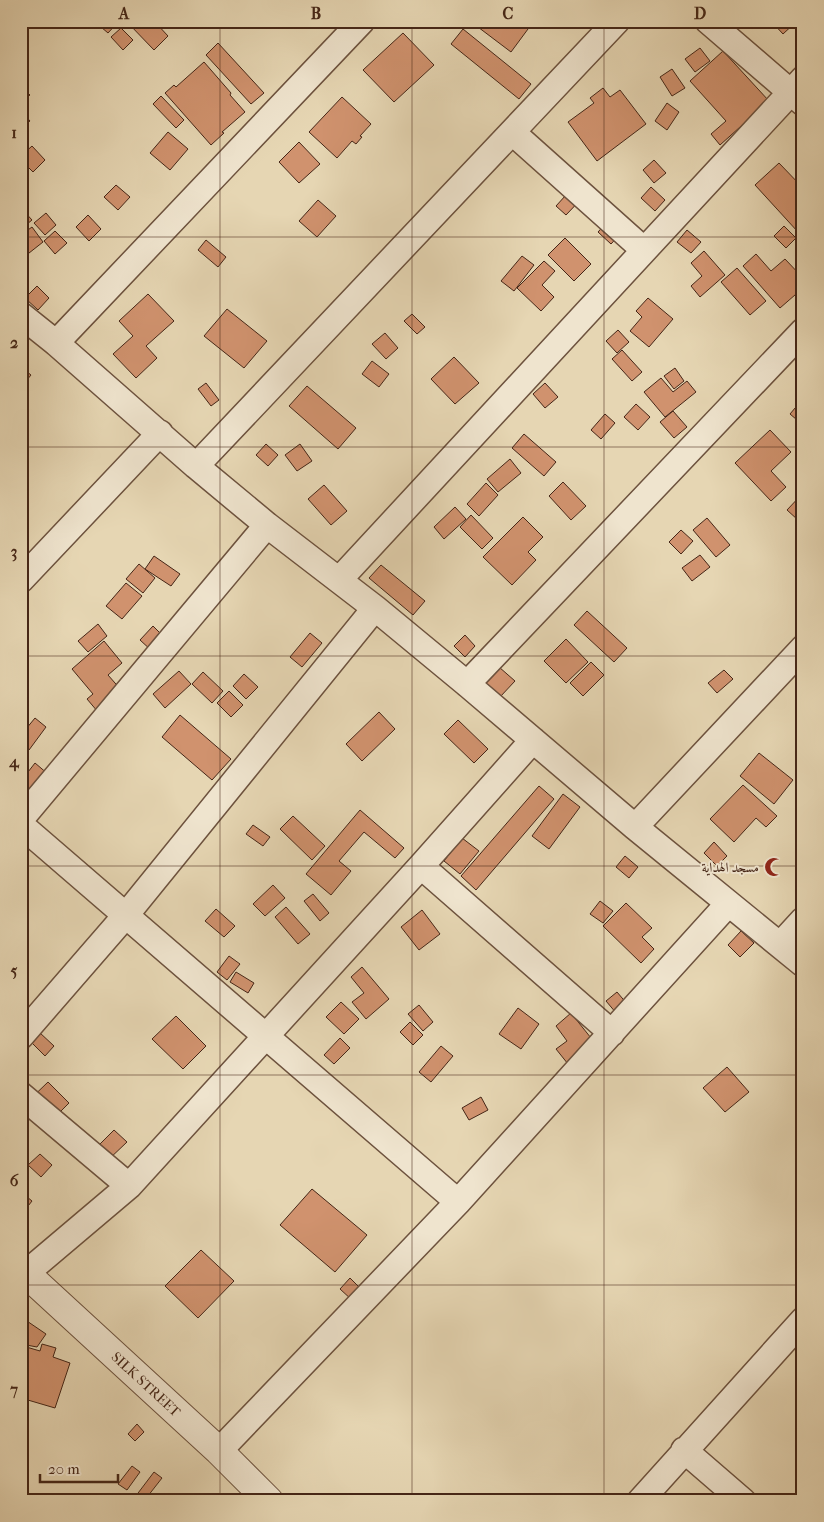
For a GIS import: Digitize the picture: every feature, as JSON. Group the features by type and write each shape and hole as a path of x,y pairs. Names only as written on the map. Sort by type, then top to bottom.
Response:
{"street":[{"path":"56,343 362,21"},
{"path":"196,466 617,21"},
{"path":"339,580 644,250 799,92 708,21"},
{"path":"512,132 644,250"},
{"path":"21,315 267,525 376,608 728,904 803,964"},
{"path":"467,684 803,331"},
{"path":"21,580 160,434"},
{"path":"21,820 267,525"},
{"path":"21,1036 126,915 376,608"},
{"path":"635,826 803,648"},
{"path":"23,1274 129,1186 421,866 533,740"},
{"path":"21,825 458,1202"},
{"path":"421,866 612,1033"},
{"path":"219,1451 458,1202 728,904"},
{"path":"780,945 803,920"},
{"path":"21,1095 129,1186"},
{"name":"SILK STREET","path":"23,1274 219,1451 270,1501"},
{"path":"640,1501 803,1320"},
{"path":"684,1450 743,1501"}],"building":[{"path":"94,21 119,21 108,33"},
{"path":"130,21 156,21 168,36 154,50 128,23"},
{"path":"470,21 517,21 528,29 511,52"},
{"path":"524,21 538,21 533,28"},
{"path":"771,21 797,21 783,34"},
{"path":"121,28 133,40 123,50 111,37"},
{"path":"463,29 531,84 519,99 451,44"},
{"path":"403,33 434,65 394,102 363,70"},
{"path":"218,43 264,93 251,104 206,55"},
{"path":"700,48 710,61 695,72 685,59"},
{"path":"723,51 769,101 720,145 711,134 726,121 690,81"},
{"path":"204,62 245,112 222,132 224,133 211,145 165,93 174,85 176,87"},
{"path":"672,69 685,88 672,96 660,77"},
{"path":"21,86 30,95 21,102"},
{"path":"603,88 610,97 620,90 646,124 597,161 568,122 594,103 590,98"},
{"path":"161,96 184,120 176,128 153,104"},
{"path":"342,97 371,124 360,136 362,137 356,144 352,141 337,158 309,132"},
{"path":"667,103 679,112 667,130 655,121"},
{"path":"21,111 30,121 21,128"},
{"path":"168,132 188,149 170,170 150,153"},
{"path":"299,142 320,164 299,183 279,162"},
{"path":"32,146 45,160 33,172 21,160 21,156"},
{"path":"654,160 666,173 654,183 643,170"},
{"path":"779,163 803,188 803,228 798,232 755,185"},
{"path":"576,184 586,194 566,215 556,206"},
{"path":"116,185 130,197 118,210 104,197"},
{"path":"651,187 665,200 655,211 641,198"},
{"path":"318,200 336,216 317,237 299,221"},
{"path":"21,208 32,220 21,229"},
{"path":"46,213 56,225 45,235 34,223"},
{"path":"88,215 101,229 89,241 76,227"},
{"path":"609,220 622,232 611,244 598,232"},
{"path":"784,226 796,238 786,248 774,236"},
{"path":"32,227 43,242 24,257 21,254 21,235"},
{"path":"687,230 701,242 691,253 677,242"},
{"path":"55,231 67,243 55,254 44,241"},
{"path":"565,238 591,264 574,281 548,255"},
{"path":"206,240 226,257 218,267 198,250"},
{"path":"704,251 725,275 700,297 691,286 702,276 691,263"},
{"path":"756,254 771,271 785,259 803,278 803,288 780,308 743,266"},
{"path":"522,256 534,265 514,291 501,281"},
{"path":"544,261 555,271 542,285 554,297 541,311 517,288"},
{"path":"737,268 766,301 750,315 721,282"},
{"path":"37,286 49,298 38,310 25,298"},
{"path":"148,294 174,321 146,346 157,358 136,378 113,354 133,336 119,321"},
{"path":"648,298 673,319 649,347 630,331 642,317 636,311"},
{"path":"227,309 267,341 244,368 204,336"},
{"path":"412,314 425,327 417,334 404,321"},
{"path":"618,330 629,342 617,353 606,341"},
{"path":"385,333 398,348 386,359 372,344"},
{"path":"622,350 642,372 632,381 612,359"},
{"path":"454,357 479,383 455,404 431,379"},
{"path":"372,361 389,374 379,387 362,374"},
{"path":"21,367 31,375 21,387"},
{"path":"675,368 684,381 674,389 664,376"},
{"path":"661,378 673,392 687,381 696,392 665,417 644,392"},
{"path":"206,383 219,400 211,406 198,389"},
{"path":"545,383 558,397 545,408 533,394"},
{"path":"307,386 356,428 338,449 289,406"},
{"path":"801,401 803,402 803,425 790,414"},
{"path":"636,404 650,417 638,430 624,417"},
{"path":"673,411 687,427 674,438 660,422"},
{"path":"605,414 615,423 601,439 591,430"},
{"path":"770,430 791,452 771,471 786,487 771,501 735,463"},
{"path":"524,434 556,462 544,476 512,448"},
{"path":"266,444 278,455 268,466 256,455"},
{"path":"300,444 312,461 297,471 285,455"},
{"path":"510,459 521,473 498,492 487,479"},
{"path":"563,482 586,506 571,520 549,496"},
{"path":"486,483 498,495 479,516 467,504"},
{"path":"324,485 347,511 331,525 308,499"},
{"path":"803,493 803,515 798,520 787,510"},
{"path":"455,507 466,519 444,539 434,527"},
{"path":"471,515 493,538 482,549 460,527"},
{"path":"523,517 543,537 528,552 536,560 512,585 483,557"},
{"path":"707,518 730,545 716,557 693,530"},
{"path":"681,530 693,541 681,554 669,542"},
{"path":"700,555 710,567 692,581 682,568"},
{"path":"154,556 180,574 171,586 145,569"},
{"path":"139,564 155,578 143,593 126,579"},
{"path":"381,565 425,601 413,615 369,578"},
{"path":"126,583 142,596 122,619 106,606"},
{"path":"587,611 627,648 614,662 574,625"},
{"path":"98,624 107,636 88,652 78,641"},
{"path":"153,626 164,637 152,651 140,640"},
{"path":"310,633 322,643 302,667 290,657"},
{"path":"465,635 475,646 465,657 454,646"},
{"path":"566,639 588,662 566,683 544,661"},
{"path":"104,641 122,663 108,675 122,691 98,712 87,699 93,694 72,669"},
{"path":"591,662 604,675 583,696 570,683"},
{"path":"499,667 515,681 500,697 485,683"},
{"path":"724,670 733,679 717,693 708,683"},
{"path":"179,671 191,684 165,708 153,694"},
{"path":"203,672 223,691 212,703 192,684"},
{"path":"244,674 258,687 246,699 233,686"},
{"path":"229,691 243,705 231,717 217,703"},
{"path":"379,712 395,729 362,761 346,744"},
{"path":"180,715 231,759 212,780 162,737"},
{"path":"35,718 46,727 29,750 21,744 21,735"},
{"path":"458,720 488,749 474,763 444,734"},
{"path":"759,753 793,780 774,804 740,776"},
{"path":"35,763 55,780 21,810 21,781"},
{"path":"743,785 777,816 766,827 756,818 734,842 710,819"},
{"path":"539,786 554,799 476,890 461,876"},
{"path":"563,794 580,807 549,849 532,836"},
{"path":"360,810 404,848 395,858 364,832 339,861 351,871 331,895 306,874"},
{"path":"293,816 325,846 312,860 280,829"},
{"path":"253,825 270,837 263,846 246,834"},
{"path":"462,838 479,851 460,874 444,861"},
{"path":"714,842 727,856 717,866 704,853"},
{"path":"625,856 638,867 629,878 616,867"},
{"path":"273,885 285,898 265,916 253,904"},
{"path":"313,894 329,913 320,921 304,901"},
{"path":"600,901 613,911 603,923 590,914"},
{"path":"626,903 652,928 642,937 654,949 641,963 603,926"},
{"path":"286,907 310,934 298,944 275,917"},
{"path":"216,909 235,926 224,937 205,921"},
{"path":"422,910 440,934 419,950 401,927"},
{"path":"741,931 754,943 740,957 728,945"},
{"path":"21,935 29,942 21,950"},
{"path":"229,956 240,964 227,980 217,972"},
{"path":"362,967 389,999 366,1019 352,1002 364,993 351,977"},
{"path":"236,972 254,983 248,993 230,982"},
{"path":"617,992 628,1005 617,1014 606,1001"},
{"path":"341,1002 359,1019 344,1034 326,1017"},
{"path":"419,1005 433,1022 423,1031 408,1014"},
{"path":"518,1008 539,1024 521,1049 499,1034"},
{"path":"571,1013 595,1043 568,1064 556,1049 567,1041 556,1026"},
{"path":"176,1016 206,1046 183,1069 152,1039"},
{"path":"410,1022 423,1035 413,1045 400,1032"},
{"path":"39,1032 54,1046 45,1056 30,1041"},
{"path":"340,1038 350,1048 334,1064 324,1055"},
{"path":"441,1046 453,1056 431,1082 419,1072"},
{"path":"727,1067 749,1092 725,1112 703,1088"},
{"path":"21,1076 29,1083 21,1092"},
{"path":"48,1082 69,1103 43,1129 21,1108"},
{"path":"481,1097 488,1110 469,1120 462,1108"},
{"path":"114,1130 127,1142 107,1161 95,1149"},
{"path":"40,1154 52,1165 41,1177 28,1165"},
{"path":"312,1189 367,1235 335,1272 280,1225"},
{"path":"21,1192 32,1201 21,1215"},
{"path":"201,1250 234,1281 198,1318 165,1286"},
{"path":"350,1278 362,1290 352,1300 340,1289"},
{"path":"21,1317 46,1334 37,1347 21,1344"},
{"path":"42,1344 56,1348 53,1357 70,1363 55,1408 21,1398 21,1352 23,1346 40,1351"},
{"path":"137,1424 144,1432 135,1441 128,1434"},
{"path":"132,1466 140,1472 127,1490 118,1484"},
{"path":"154,1472 162,1478 144,1501 132,1501"},
{"path":"704,1494 712,1501 698,1501"},
{"path":"661,1495 667,1501 656,1501"}],"place":[{"name":"مسجد الهداية","path":"774,867"}]}
